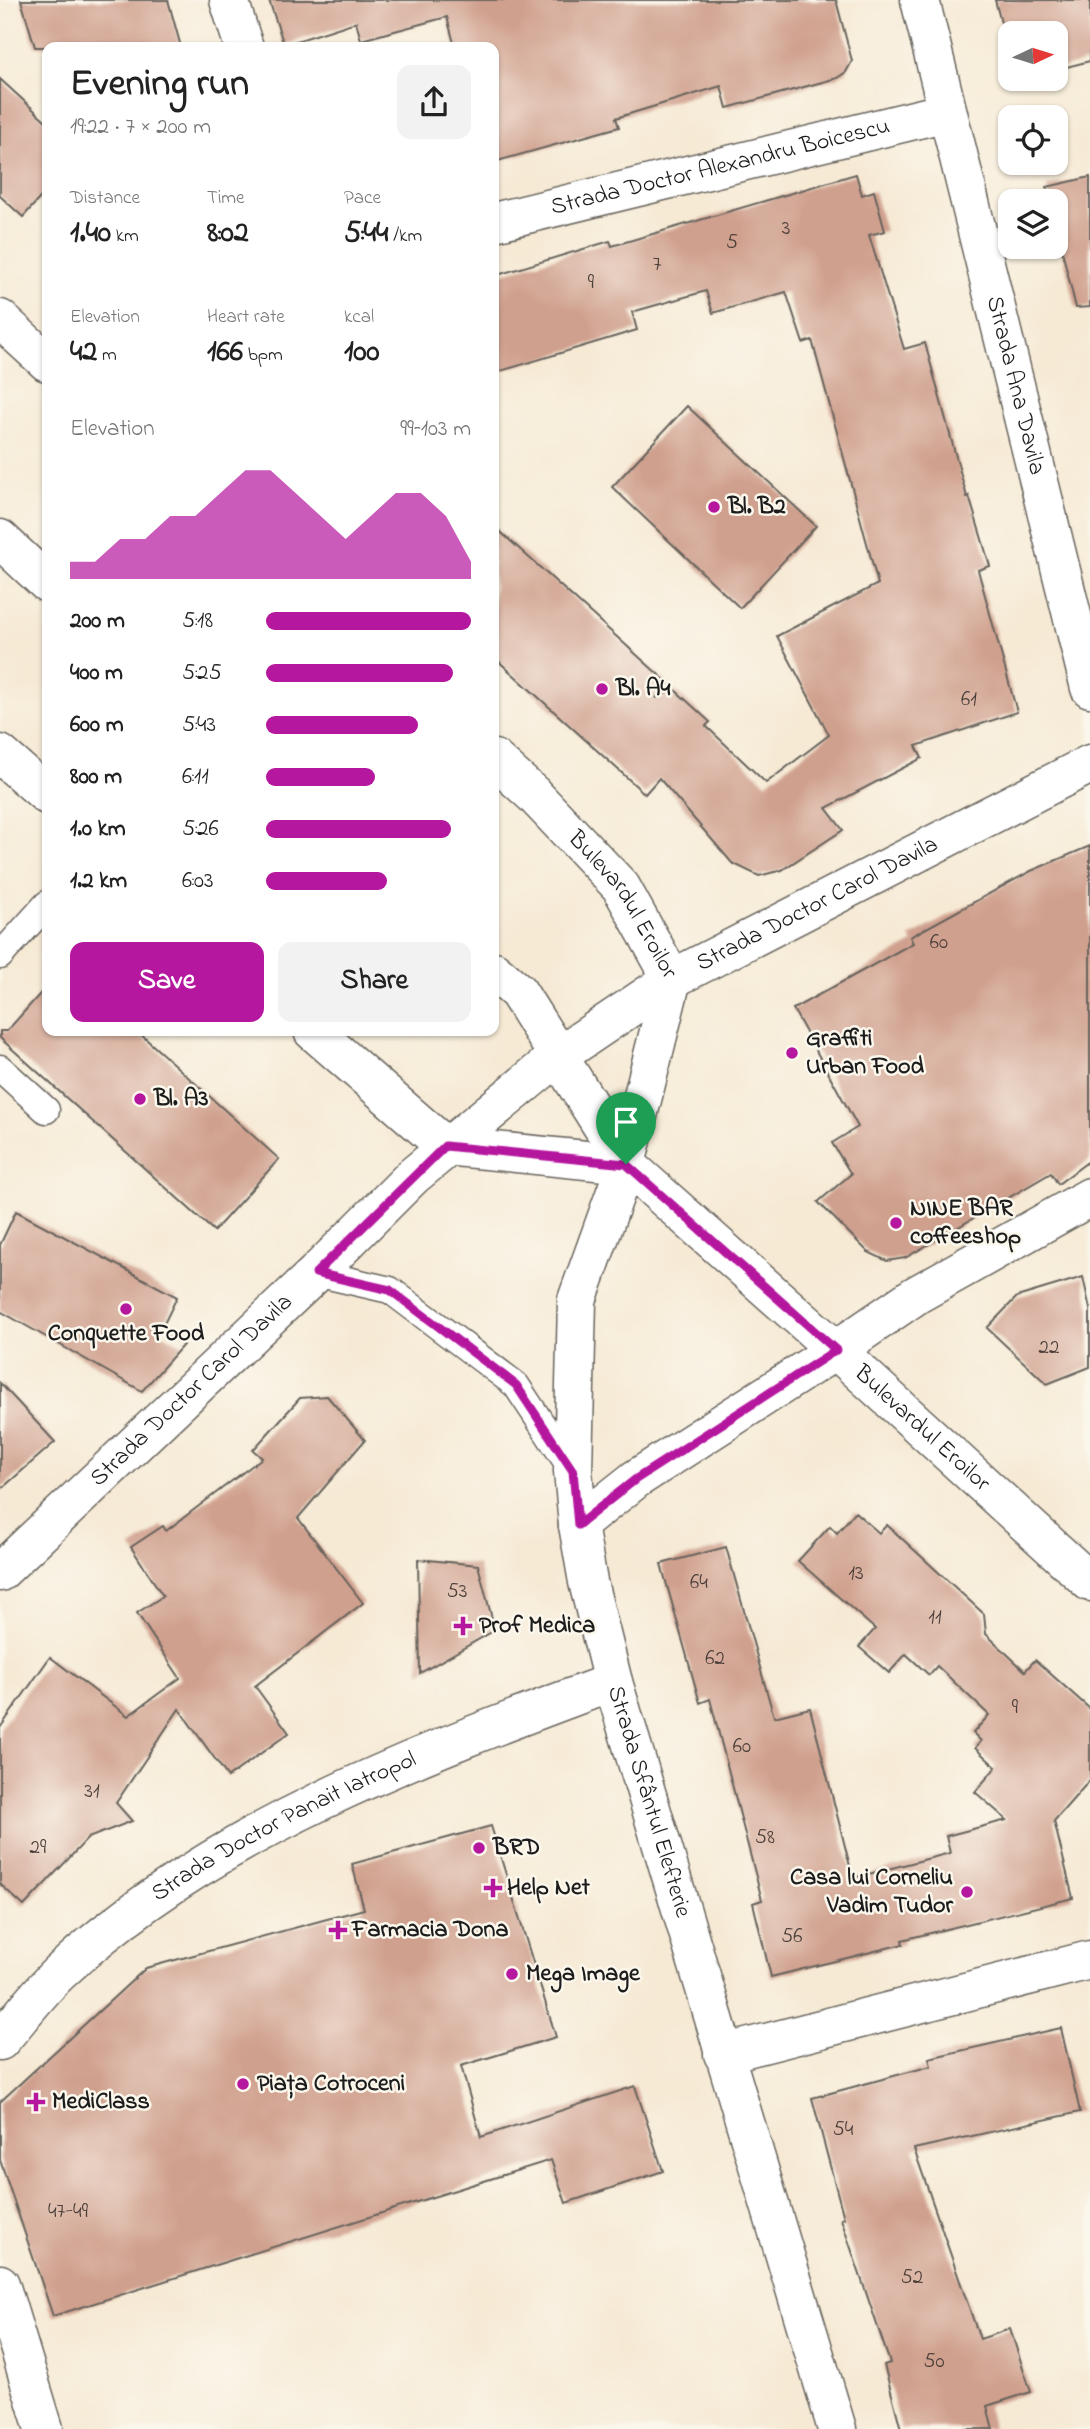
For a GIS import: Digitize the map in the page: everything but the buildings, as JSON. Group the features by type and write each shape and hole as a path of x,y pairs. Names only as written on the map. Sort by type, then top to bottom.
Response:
{"street":[{"path":"229,0 242,42"},
{"name":"Strada Ana Davila","path":"920,0 1090,688"},
{"name":"Strada Doctor Alexandru Boicescu","path":"499,221 947,112"},
{"path":"0,319 42,357"},
{"path":"0,539 42,578"},
{"path":"0,754 42,791"},
{"name":"Bulevardul Eroilor","path":"499,763 533,794 621,887 672,979 626,1164"},
{"name":"Strada Doctor Carol Davila","path":"0,1572 316,1273 445,1146 558,1056 672,979 1090,764"},
{"name":"Bulevardul Eroilor","path":"499,975 518,992 626,1164 836,1350 1090,1582"},
{"path":"319,1036 445,1146 626,1164"},
{"name":"Strada Sfântul Elefterie","path":"626,1164 576,1300 573,1471 578,1525 588,1583 613,1682 837,2429"},
{"path":"578,1525 636,1479 916,1295 1090,1197"},
{"name":"Strada Doctor Panait Iatropol","path":"0,2041 68,1965 150,1899 239,1846 343,1789 452,1741 613,1682"},
{"path":"723,2053 1090,1960"},
{"path":"0,2284 44,2429"}],"lane":[{"path":"0,956 42,910"},
{"path":"0,1068 46,1110"},
{"path":"316,1273 390,1290 516,1385 573,1471"}],"place":[{"name":"Bl. B2","path":"714,507"},
{"name":"Bl. A4","path":"602,689"},
{"name":"Graffiti Urban Food","path":"792,1053"},
{"name":"Bl. A3","path":"140,1099"},
{"name":"NINE BAR coffeeshop","path":"896,1223"},
{"name":"Conquette Food","path":"126,1309"},
{"name":"Prof Medica","path":"463,1626"},
{"name":"BRD","path":"479,1848"},
{"name":"Help Net","path":"493,1888"},
{"name":"Casa lui Corneliu Vadim Tudor","path":"967,1892"},
{"name":"Farmacia Dona","path":"338,1930"},
{"name":"Mega Image","path":"512,1974"},
{"name":"Piața Cotroceni","path":"243,2084"},
{"name":"MediClass","path":"36,2102"}],"route":[{"path":"445,1146 626,1164 836,1350 636,1479 578,1525 573,1471 516,1385 390,1290 316,1273 445,1146"}]}
